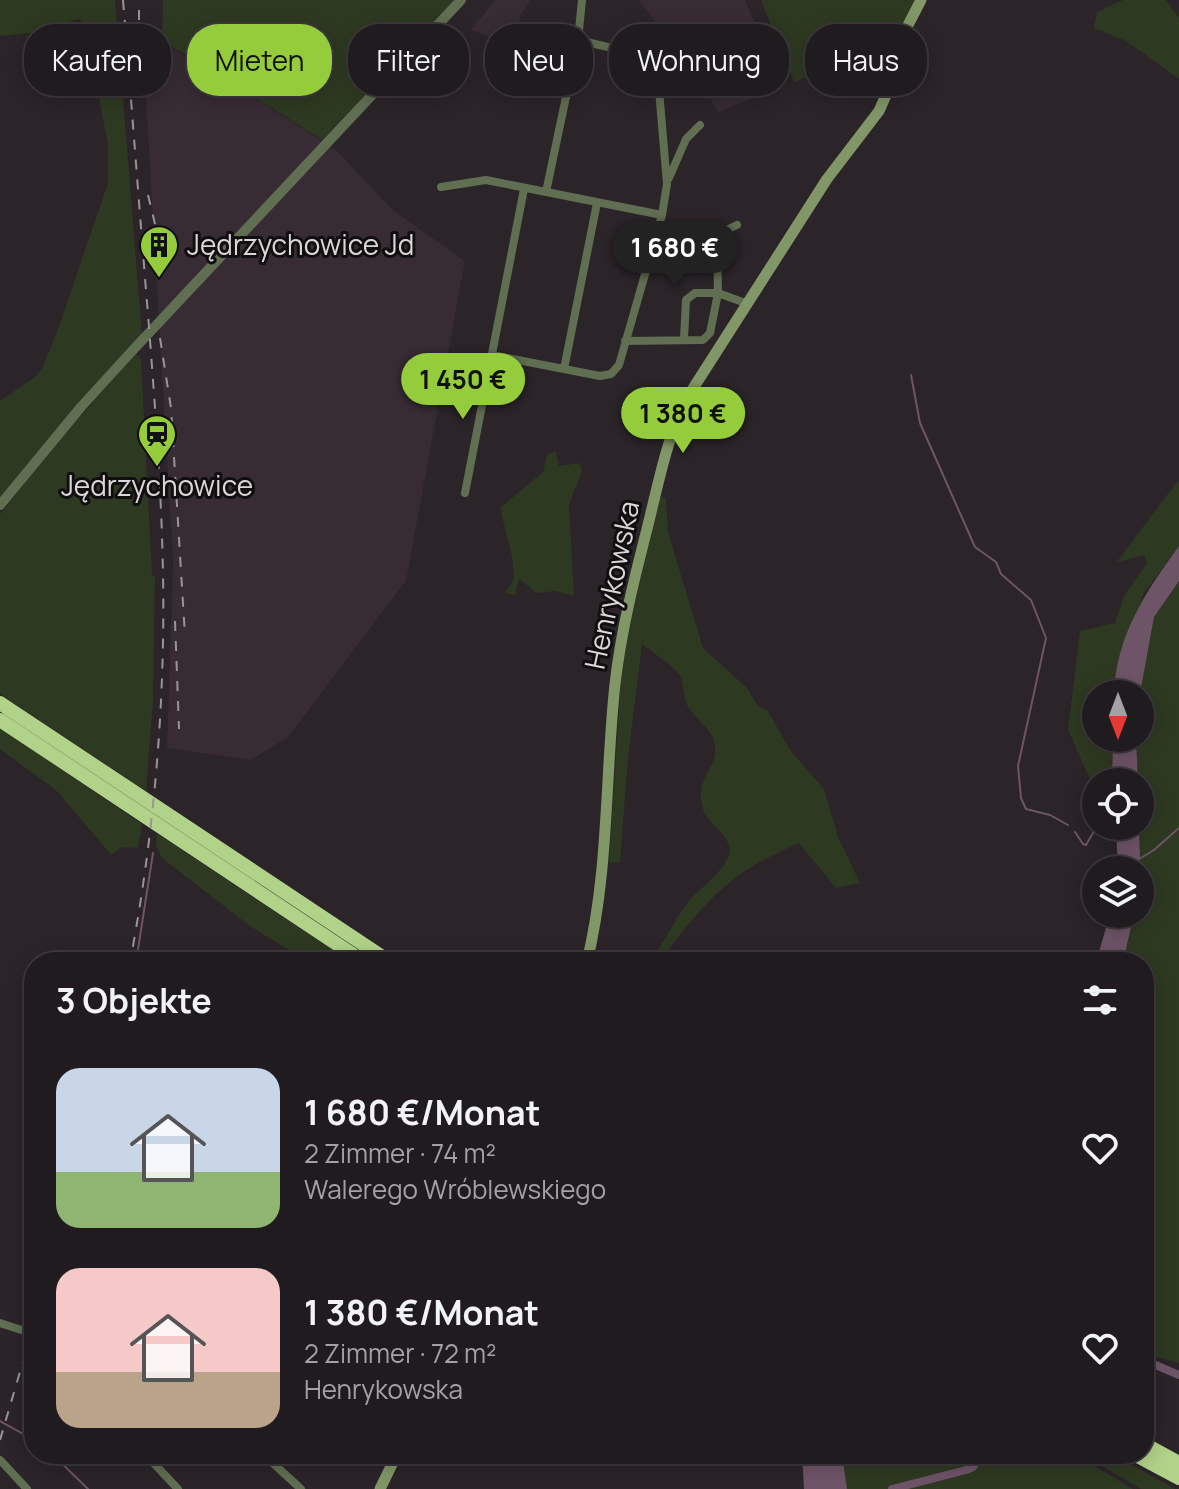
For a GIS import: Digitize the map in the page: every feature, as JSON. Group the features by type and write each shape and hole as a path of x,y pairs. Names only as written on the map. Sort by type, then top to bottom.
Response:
{"highway":[{"path":"0,703 375,952"},
{"path":"0,720 349,952"},
{"path":"1154,1449 1179,1463"},
{"path":"1153,1464 1179,1478"}],"main road":[{"name":"Henrykowska","path":"589,952 602,880 615,685 623,626 670,432 685,401 827,179 879,111 890,86 904,33 921,0"},
{"path":"380,1489 392,1464"}],"street":[{"path":"0,505 133,350 461,0"},
{"path":"580,24 582,0"},
{"path":"593,44 629,52 649,67 659,90 667,184"},
{"path":"546,192 566,96"},
{"path":"492,355 600,376 611,374 619,365 662,215 667,184 681,147 700,125"},
{"path":"441,187 486,180 662,215"},
{"path":"465,493 524,189"},
{"path":"564,369 597,203"},
{"path":"625,341 699,340 710,333 718,293 717,241 720,233 737,225"},
{"path":"684,338 685,307 690,295 718,293 748,304"},
{"path":"0,1323 24,1331"},
{"path":"0,1460 27,1489"},
{"path":"154,1464 178,1489"},
{"path":"274,1464 300,1489"}],"shaded area":[{"path":"495,0 531,0 518,24 485,24 485,35 471,30"},
{"path":"638,0 745,0 755,24 657,24"},
{"path":"171,48 187,57 187,96 252,96 336,150 394,211 465,261 406,581 288,737 251,760 167,748 173,562 146,96 171,96"},
{"path":"709,96 759,96 718,112"},
{"path":"1179,546 1179,581 1154,617 1143,680 1115,680 1127,634 1155,580"},
{"path":"1113,752 1137,752 1137,768 1112,768"},
{"path":"1117,840 1139,840 1140,856 1117,856"},
{"path":"1106,928 1131,928 1125,952 1099,952"},
{"path":"803,1464 843,1464 847,1489 804,1489"}],"green space":[{"path":"0,0 115,0 117,24 86,24 78,19 62,24 24,24 24,33 0,36"},
{"path":"163,0 454,0 431,24 348,24 348,96 363,96 322,140 253,96 332,96 332,24 187,24 187,55 171,47 171,24 162,24"},
{"path":"761,0 915,0 903,24 805,24 805,78 794,82 789,70 789,24 771,24"},
{"path":"1123,0 1166,0 1179,18 1179,79 1126,41 1094,28 1097,12"},
{"path":"99,96 123,96 142,334 82,399 0,497 0,401 35,377 42,368 108,183 108,145"},
{"path":"136,354 141,359 152,575 155,576 153,701 146,791 0,694 0,514"},
{"path":"556,451 559,466 580,463 582,472 569,504 574,596 555,591 537,593 519,579 515,595 505,593 514,579 500,508 543,472 547,455"},
{"path":"1179,479 1179,546 1144,593 1116,680 1082,680 1082,752 1113,752 1112,768 1085,768 1068,729 1080,631 1115,623 1124,596 1147,563 1144,555 1116,563"},
{"path":"658,496 666,499 668,532 703,648 748,689 757,705 768,711 790,750 824,789 838,837 860,883 836,888 799,843 739,875 713,897 668,952 656,952 686,905 726,861 730,848 706,815 701,798 703,781 715,754 714,739 687,705 677,672 642,644 620,862 609,863 622,661"},
{"path":"1179,581 1179,1363 1154,1356 1154,952 1125,952 1131,928 1154,928 1154,856 1140,856 1140,840 1154,840 1154,768 1137,768 1137,752 1154,752 1154,680 1143,680 1154,617"},
{"path":"0,728 142,824 138,848 122,847 111,855 57,791 0,749"},
{"path":"157,834 336,952 292,952 250,926 162,858 156,846"},
{"path":"843,1464 1091,1464 1133,1489 847,1489"},
{"path":"1099,1464 1131,1464 1175,1489 1141,1489"}],"waterway":[{"path":"911,375 920,423 975,547 996,562 1001,574 1031,600 1046,638 1018,766 1021,798 1026,809 1050,815 1068,825"},
{"path":"1144,856 1179,828"},
{"path":"1075,832 1083,844 1086,845 1089,840"},
{"path":"138,952 153,853"},
{"path":"1154,1364 1179,1375"},
{"path":"0,1421 24,1434"},
{"path":"62,1464 88,1489"},
{"path":"892,1489 966,1470 975,1464"}],"railway":[{"path":"123,0 155,406 163,603 160,722 153,803 132,952"},
{"path":"139,0 139,24"},
{"path":"148,195 155,224"},
{"path":"160,338 171,408 185,636"},
{"path":"175,621 179,729"},
{"path":"0,1440 24,1358"}],"place":[{"name":"Jędrzychowice Jd","path":"159,279"},
{"name":"Jędrzychowice","path":"157,468"}]}
